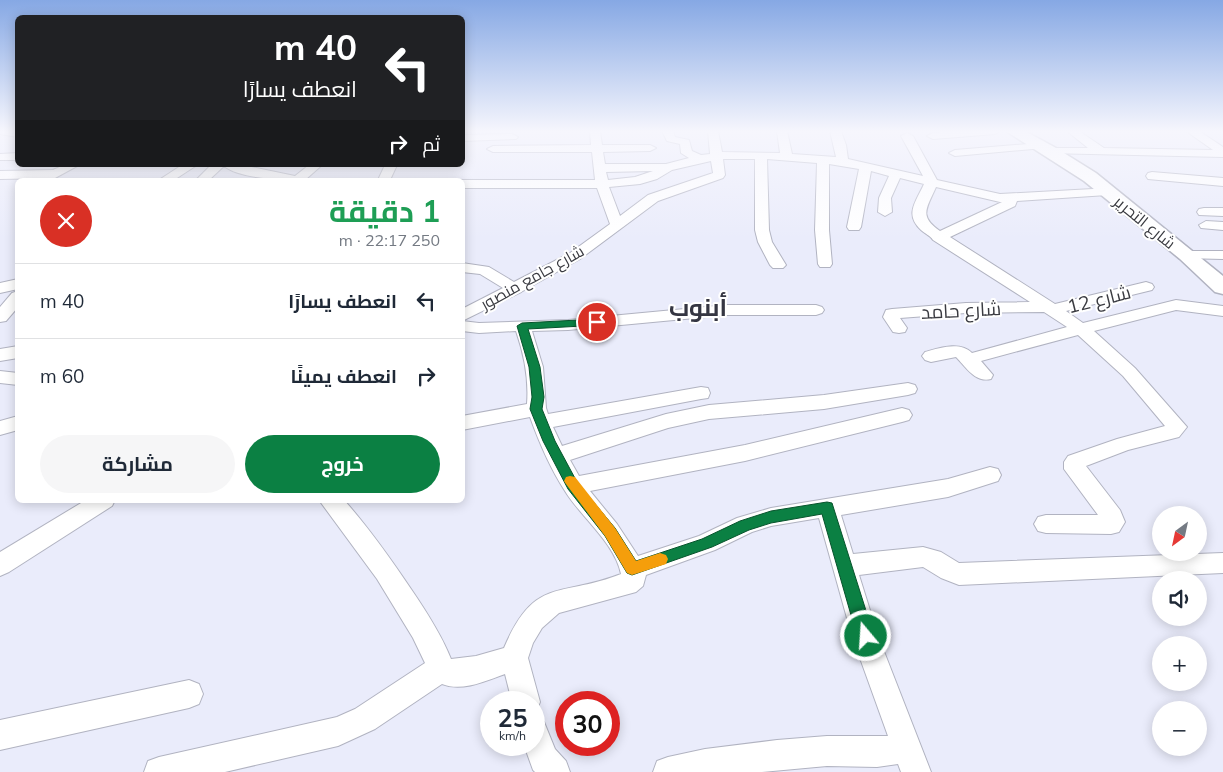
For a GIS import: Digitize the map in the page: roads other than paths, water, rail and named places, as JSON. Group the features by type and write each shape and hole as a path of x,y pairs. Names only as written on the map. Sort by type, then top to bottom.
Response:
{"street":[{"path":"0,175 55,174 69,167"},
{"path":"168,178 187,167"},
{"path":"204,178 216,167"},
{"path":"239,167 260,174 285,178"},
{"path":"260,174 269,167"},
{"path":"300,178 313,167"},
{"path":"616,225 602,184 600,168 633,167"},
{"path":"465,184 602,184 645,179 666,167"},
{"name":"شارع جامع منصور","path":"465,314 575,256 659,195 717,176 720,173 719,167"},
{"path":"761,167 762,230 765,242 778,265"},
{"path":"823,167 822,230 825,264"},
{"path":"854,227 866,167"},
{"path":"870,167 995,197 1011,198 1107,191"},
{"path":"924,167 932,181"},
{"name":"شارع التحرير","path":"1076,167 1187,255 1223,287"},
{"path":"1152,168 1174,178 1223,182"},
{"path":"885,212 885,198 896,173"},
{"path":"1196,179 1223,195"},
{"path":"932,181 918,212 924,224 938,237 1083,330 1129,372 1177,427 1172,432 1124,444 1075,462 1075,469 1112,517 1114,522 1111,525 1046,524"},
{"path":"938,237 1010,203 1011,198"},
{"path":"1223,212 1205,218 1223,226"},
{"path":"1187,255 1223,255"},
{"path":"465,267 484,270 515,289"},
{"path":"0,288 15,285"},
{"name":"شارع 12","path":"1050,308 1146,287"},
{"path":"0,316 15,299"},
{"path":"969,359 1083,330 1154,309 1176,305 1223,311"},
{"name":"شارع حامد","path":"899,328 891,318 892,314 966,308 1050,308"},
{"path":"465,326 479,328 612,321 727,310 816,310"},
{"path":"522,326 534,367 539,416 573,486 610,532 632,569 634,578 627,584 552,603 545,607 525,631 514,658 523,691"},
{"path":"931,356 958,351 984,374"},
{"path":"0,355 15,352"},
{"path":"0,376 15,378"},
{"path":"557,456 666,422 709,412 824,402 908,388"},
{"path":"465,423 539,416 701,393"},
{"path":"573,486 669,466 745,453 902,415"},
{"path":"0,428 15,424"},
{"path":"632,569 707,543 762,520 796,512 940,489 990,475"},
{"path":"0,565 99,503"},
{"path":"333,503 347,518 386,570 425,635 440,669 454,674 488,667 514,658"},
{"path":"827,507 866,636 912,760"},
{"path":"844,566 922,557 934,560 948,571 959,574 1223,563"},
{"path":"159,772 338,731 366,719 440,669"},
{"path":"0,735 189,694"},
{"path":"668,772 705,764 827,751 877,752 912,760"},
{"path":"543,756 555,772"}],"district":[{"name":"أبنوب","path":"698,307"}]}
